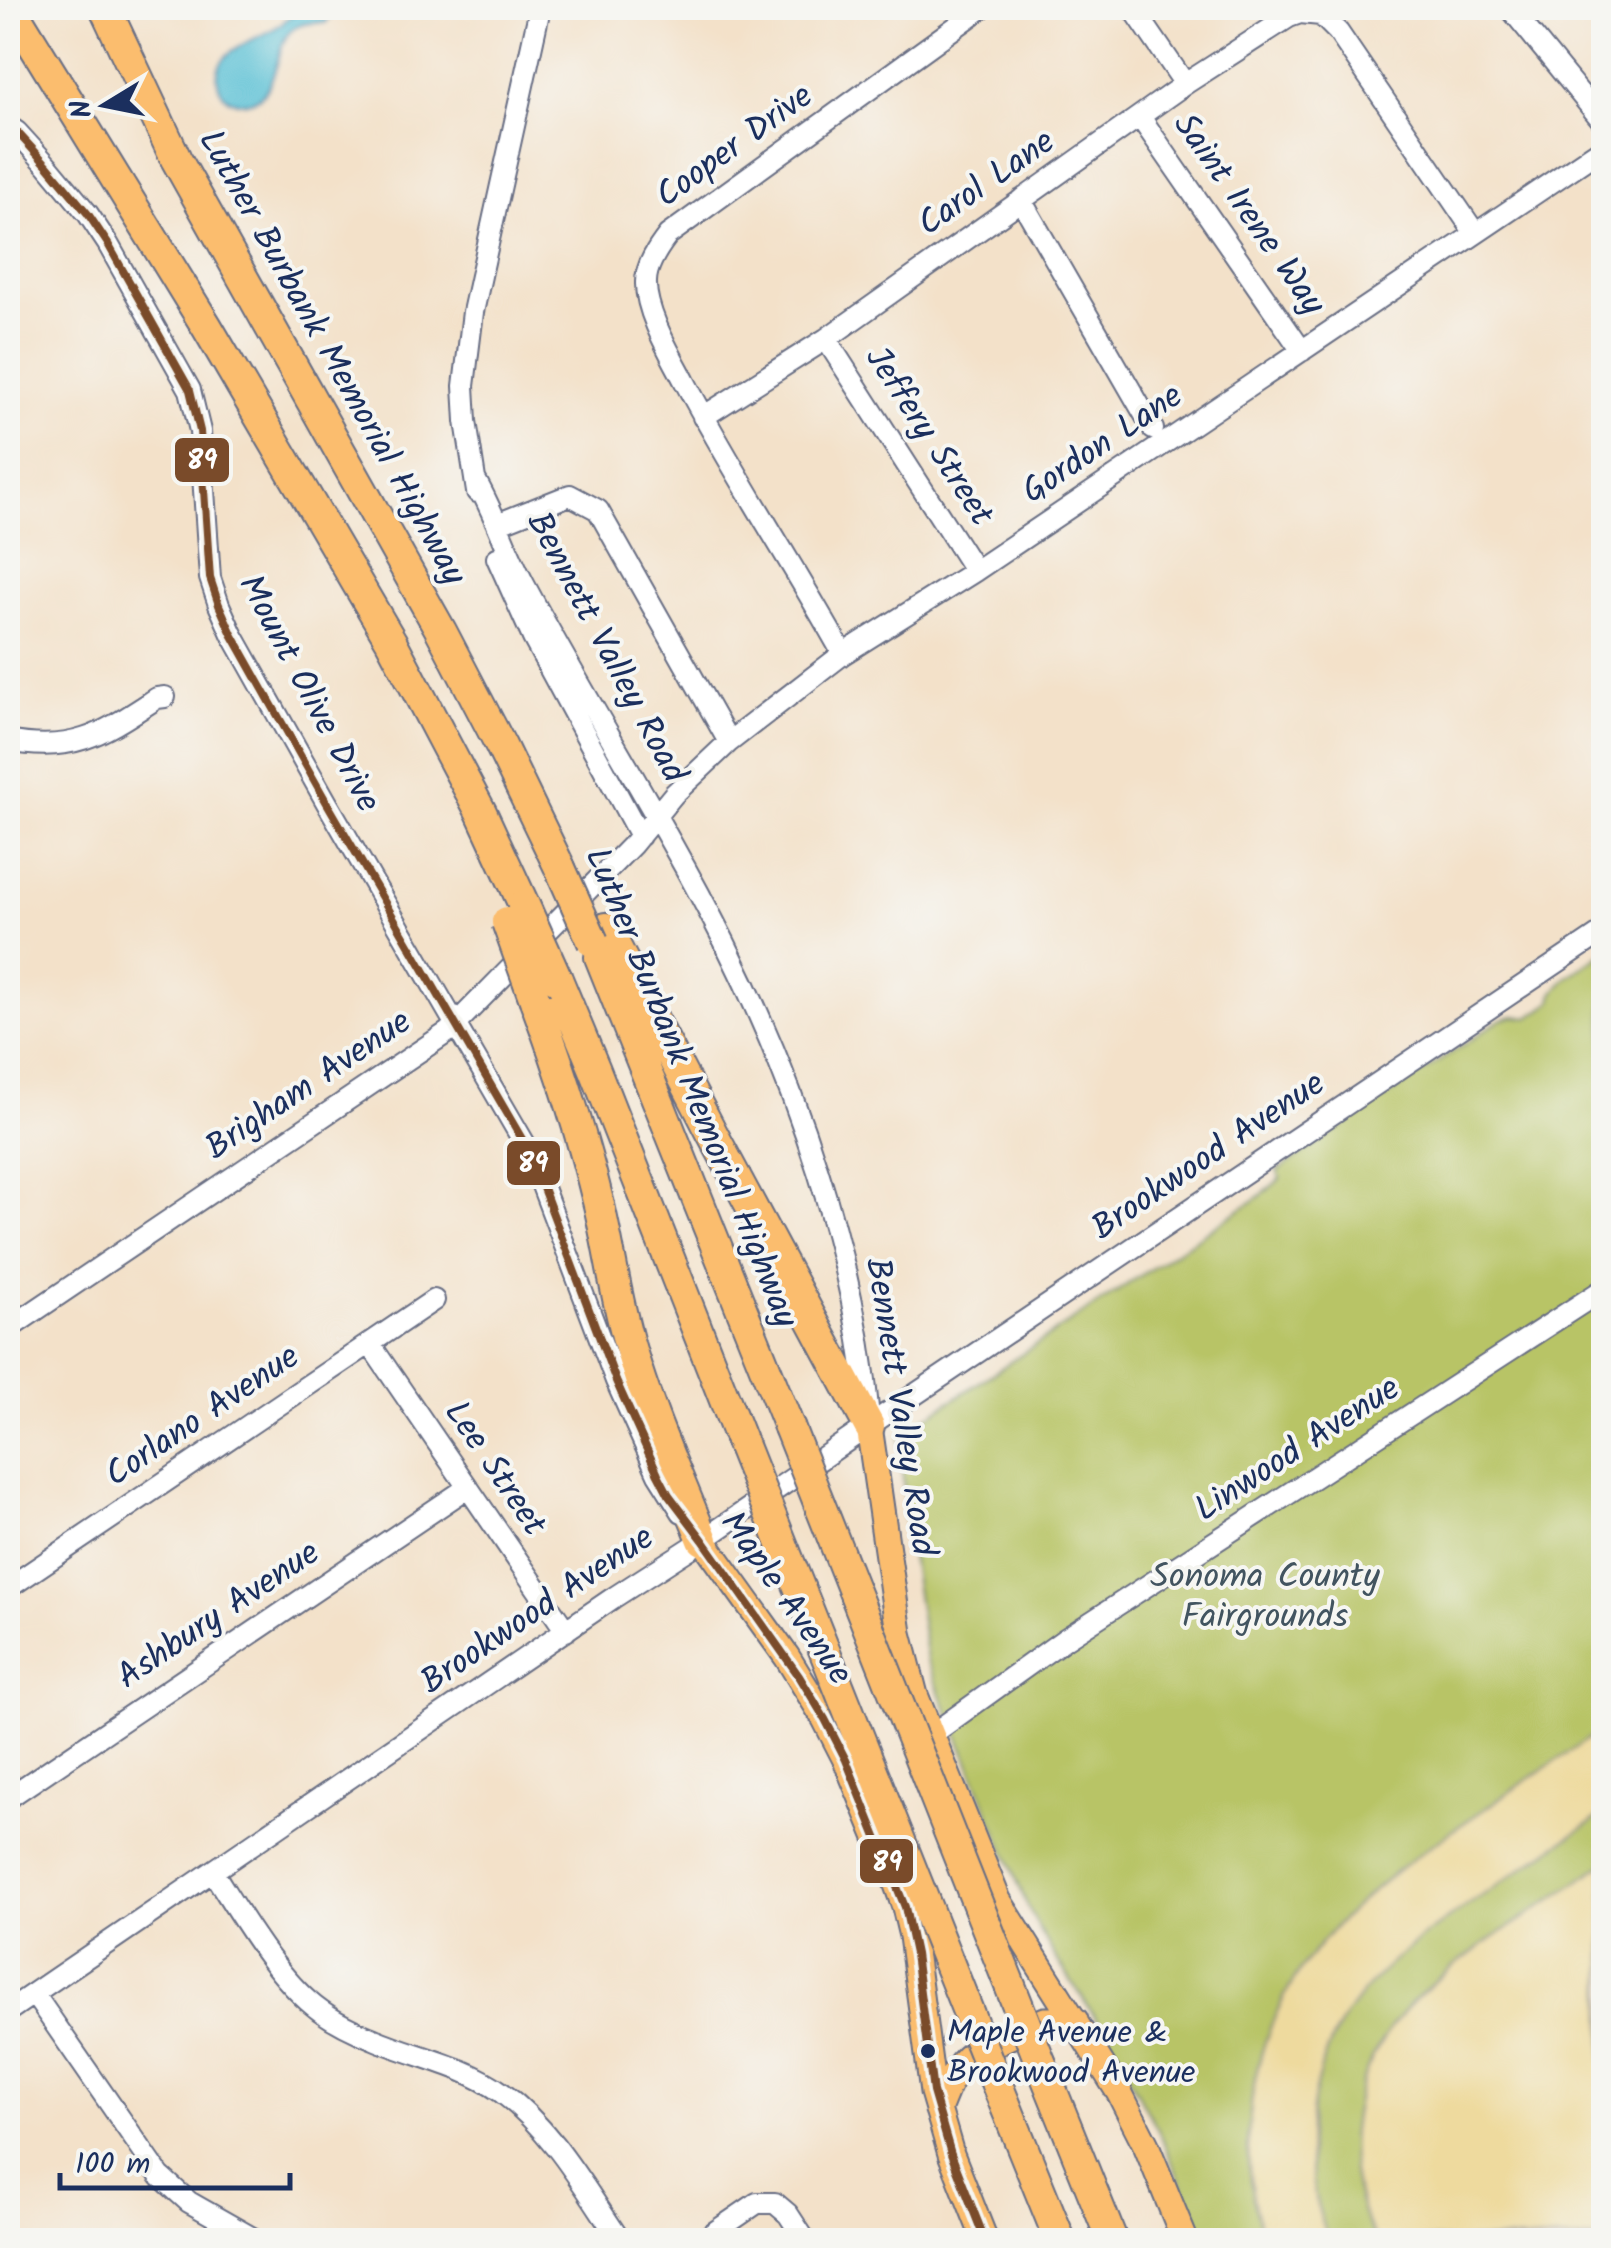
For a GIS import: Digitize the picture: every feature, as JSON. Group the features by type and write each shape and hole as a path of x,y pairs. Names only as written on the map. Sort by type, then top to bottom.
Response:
{"highway":[{"path":"11,8 207,328 400,658 481,812 546,989 601,1084 1060,2240"},
{"path":"36,8 207,328"},
{"name":"Luther Burbank Memorial Highway","path":"105,8 176,160 441,631 600,935 635,1040 1112,2240"},
{"path":"600,935 870,1426"},
{"path":"546,989 563,1078 585,1152 637,1372 704,1540"}],"main road":[{"name":"Bennett Valley Road","path":"870,1426 903,1654 915,1695 998,1900 1106,2069 1139,2131 1185,2240"},
{"name":"Maple Avenue","path":"704,1540 813,1698 851,1772 895,1879 908,1920 938,2110 984,2240"},
{"path":"938,2110 952,2076 972,2053 1045,2020 1075,2020"}],"street":[{"name":"Bennett Valley Road","path":"540,8 473,312 464,386 466,421 477,502 523,616 640,836"},
{"name":"Cooper Drive","path":"843,654 704,417 650,306 646,282 654,254 668,235 982,8"},
{"path":"1133,8 1185,84"},
{"path":"1510,8 1604,123"},
{"name":"Carol Lane","path":"704,417 826,338 1185,84 1289,18 1310,12 1321,15 1338,32 1475,232"},
{"name":"Saint Irene Way","path":"1140,116 1302,351"},
{"name":"Mount Olive Drive","path":"8,126 88,214 190,390 200,431 208,562 218,605 317,786 456,1024"},
{"name":"Gordon Lane","path":"657,816 674,794 729,742 843,654 975,572 1604,147"},
{"path":"1021,200 1153,430"},
{"name":"Jeffery Street","path":"826,338 975,572"},
{"name":"Bennett Valley Road","path":"476,481 523,582 657,816 712,918 769,1038 826,1201 858,1327 870,1426"},
{"path":"497,524 570,496 598,510 729,742"},
{"path":"8,741 62,746 106,731 157,698 165,697"},
{"name":"Brigham Avenue","path":"8,1328 439,1038 657,816"},
{"name":"Brookwood Avenue","path":"8,2011 566,1630 1604,932"},
{"name":"Maple Avenue","path":"456,1024 536,1165 616,1381 648,1455 669,1495 704,1540"},
{"path":"8,1054 8,1065"},
{"name":"Linwood Avenue","path":"931,1735 1065,1640 1604,1289"},
{"name":"Corlano Avenue","path":"8,1588 434,1300"},
{"name":"Lee Street","path":"370,1344 566,1630"},
{"name":"Ashbury Avenue","path":"8,1798 467,1488"},
{"path":"213,1872 284,1978 310,2003 342,2025 473,2075 501,2092 555,2146 620,2240"},
{"path":"34,1994 160,2176 190,2202 256,2240"},
{"path":"703,2240 757,2204 774,2202 788,2214 805,2240"}],"green space":[{"name":"Sonoma County Fairgrounds","path":"1603,953 1603,2240 1205,2240 1160,2134 1103,2029 1029,1910 927,1661 906,1522 900,1435 1262,1195 1281,1178 1277,1171 1500,1020 1514,1016 1529,1018 1552,1002 1554,992 1567,978"}],"sand":[{"path":"1603,1729 1603,1814 1421,1938 1378,1976 1345,2017 1318,2078 1312,2110 1312,2176 1329,2240 1264,2240 1250,2173 1251,2105 1261,2055 1278,2010 1300,1970 1328,1934 1397,1871"},
{"path":"1603,1864 1603,2240 1376,2240 1359,2201 1351,2144 1358,2095 1384,2038 1402,2013 1447,1971"}],"water":[{"path":"299,8 339,8 325,23 296,27 288,34 273,77 261,96 239,102 226,96 218,83 218,71 228,54 275,28"}],"transit line":[{"name":"89","path":"8,126 88,214 190,390 200,431 210,578 232,634 529,1151 616,1381 669,1495 799,1676 846,1760 905,1907 933,2092 951,2154 985,2240"}],"place":[{"name":"Maple Avenue & Brookwood Avenue","path":"928,2051"}]}
